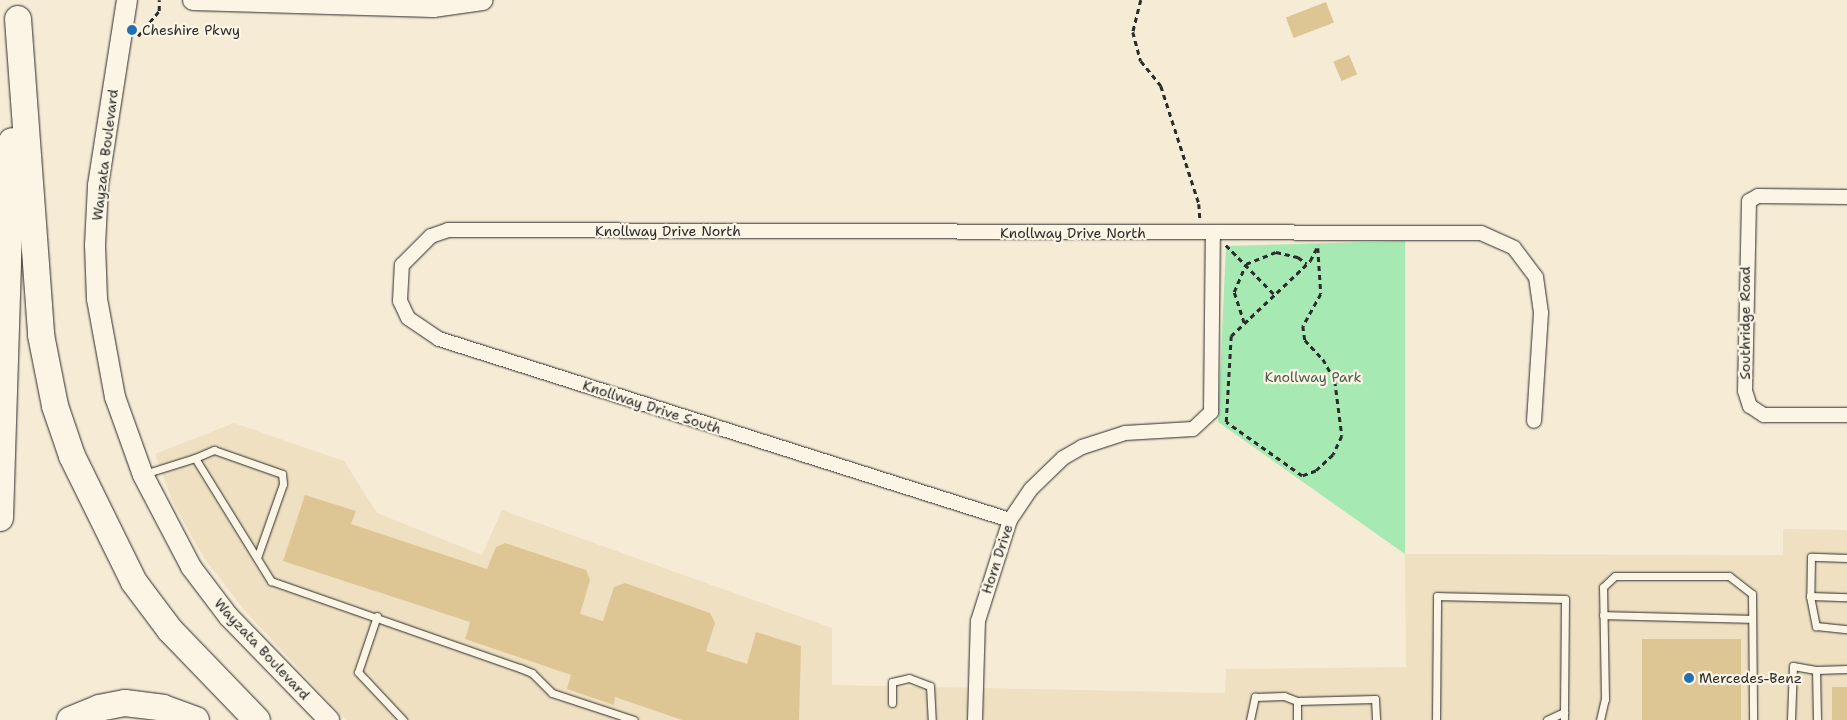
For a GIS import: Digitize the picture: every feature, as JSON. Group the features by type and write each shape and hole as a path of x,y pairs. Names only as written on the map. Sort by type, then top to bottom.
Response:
{"highway":[{"path":"0,518 18,10"},
{"path":"18,10 41,335 55,406 72,456 134,582 170,630 257,720"},
{"path":"70,720 99,708 125,703 163,708 196,720"}],"street":[{"name":"Wayzata Boulevard","path":"127,0 98,186 95,245 103,346 115,397 142,475 190,567 229,617 329,720"},
{"path":"194,0 433,7 483,0"},
{"name":"Southridge Road","path":"1847,196 1758,196 1749,201 1745,391 1750,406 1764,415 1847,415"},
{"name":"Knollway Drive North","path":"448,230 1481,233 1514,248 1527,262 1540,294 1534,421"},
{"name":"Knollway Drive South","path":"448,230 431,236 412,251 398,281 408,318 438,339 1010,520"},
{"name":"Horn Drive","path":"975,720 978,621 1010,520 1046,472 1082,446 1125,433 1193,430 1204,422 1214,400 1207,233"}],"lane":[{"path":"142,475 214,450 282,474 283,484 257,558"},
{"path":"194,458 271,581 377,616 532,673 552,693 634,720"},
{"path":"1847,558 1811,557 1810,596 1816,626 1847,629"},
{"path":"1600,720 1605,699 1602,587 1615,576 1729,576 1752,594 1753,720"},
{"path":"1436,720 1437,596 1565,599 1564,716 1547,720"},
{"path":"1810,596 1847,597"},
{"path":"1603,615 1752,619"},
{"path":"377,616 358,672 403,720"},
{"path":"1791,720 1793,666 1816,670 1847,669"},
{"path":"1816,670 1817,720"},
{"path":"892,704 892,682 909,678 930,686 932,720"},
{"path":"1250,720 1255,696 1284,696 1298,701 1376,699 1376,720"},
{"path":"1297,720 1298,701"}],"path":[{"path":"136,38 159,11 159,0"},
{"path":"1140,0 1133,32 1141,62 1161,86 1200,204 1207,233 1246,264 1274,294"},
{"path":"1318,233 1321,294 1303,326 1305,340 1324,359 1335,381 1342,436 1333,455 1316,471 1302,476 1290,470 1226,422 1231,336 1307,264 1318,248"},
{"path":"1244,323 1234,292 1246,264 1276,252 1298,257 1307,264"}],"shaded area":[{"path":"234,423 344,461 377,513 482,555 502,510 832,628 832,685 1225,693 1226,669 1406,667 1405,554 1783,555 1783,529 1847,530 1847,720 346,720 245,611 204,558 174,505 155,454"}],"green space":[{"name":"Knollway Park","path":"1405,241 1405,554 1218,422 1226,246"}],"building":[{"path":"1326,2 1334,23 1294,38 1286,17"},
{"path":"1349,55 1357,74 1342,81 1333,62"},
{"path":"305,495 356,511 351,524 487,569 496,547 505,543 586,570 590,580 580,614 603,621 614,587 625,583 710,613 715,623 706,651 747,664 756,632 801,646 799,720 682,720 615,697 614,705 567,689 571,675 465,639 470,622 283,561"},
{"name":"Mercedes-Benz","path":"1642,639 1741,639 1741,720 1642,720"},
{"path":"1832,687 1847,687 1847,720 1832,720"}],"place":[{"name":"Cheshire Pkwy","path":"132,30"},
{"name":"Mercedes-Benz","path":"1689,678"}]}
